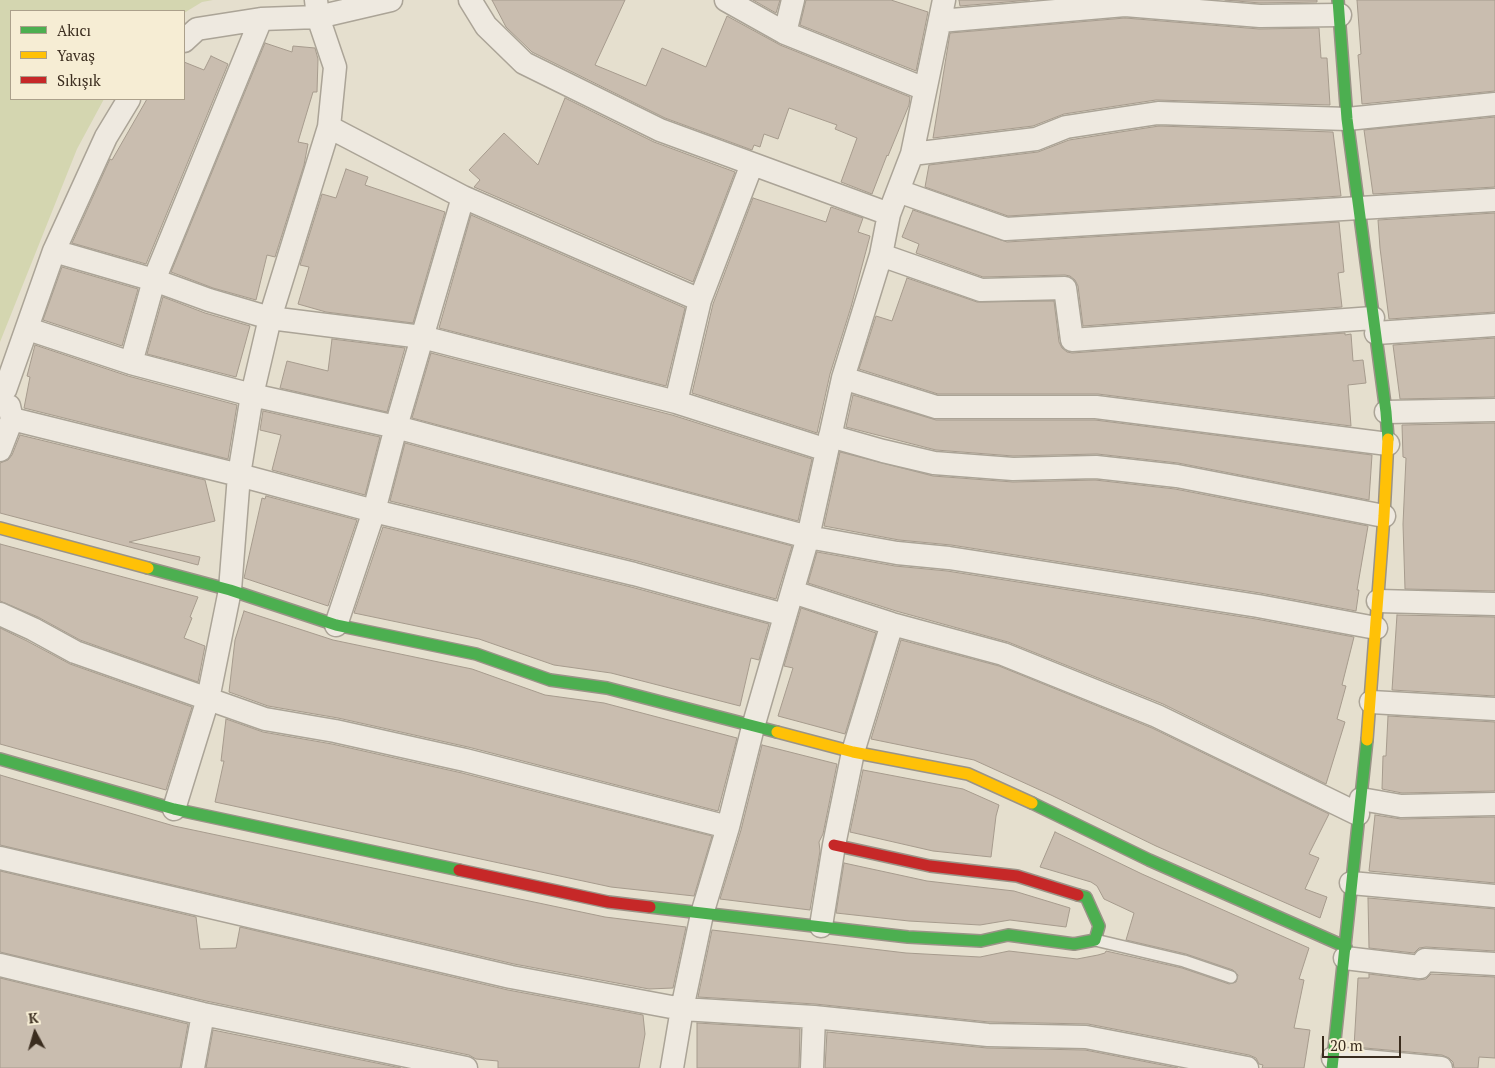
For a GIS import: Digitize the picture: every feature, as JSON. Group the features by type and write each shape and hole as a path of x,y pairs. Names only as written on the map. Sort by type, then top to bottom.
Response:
{"street":[{"path":"185,40 197,29 317,8 391,0"},
{"path":"470,0 486,26 524,63 660,130 889,214"},
{"path":"726,0 785,33 925,89"},
{"path":"785,33 793,0"},
{"path":"672,1068 702,914 728,827 753,727 808,537 843,378 881,255 889,214 912,154 942,10 1126,4 1260,16 1339,7 1347,119 1386,412 1388,444 1371,702 1333,1063 1441,1068"},
{"path":"174,809 208,700 230,590 239,475 252,395 270,318 329,127 336,67 317,8"},
{"path":"131,363 154,280 261,18"},
{"path":"0,450 12,419 3,389 28,329 54,251 106,137 128,100"},
{"path":"912,154 1036,139 1066,127 1158,113 1347,119 1495,104"},
{"path":"329,127 463,197 700,300"},
{"path":"676,402 700,300 752,164"},
{"path":"898,190 1006,229 1495,200"},
{"path":"336,625 374,511 396,427 463,197"},
{"path":"54,251 154,280 209,300 270,318 422,337 829,443 883,451 934,463 1013,469 1096,467 1177,476 1384,516"},
{"path":"881,255 981,290 1065,288 1072,340 1374,326 1495,324"},
{"path":"28,329 131,363 252,395 396,427 808,537 897,553 949,558 1258,606 1376,628"},
{"path":"843,378 936,407 1096,407 1388,444"},
{"path":"1386,412 1495,410"},
{"path":"12,419 239,475 374,511 634,574 785,615"},
{"path":"0,528 230,590 336,625 476,654 550,680 607,688 853,752 968,774 1345,952 1420,967 1426,960 1495,964"},
{"path":"793,592 892,624 1003,654 1148,712 1360,806 1495,804"},
{"path":"1378,601 1495,604"},
{"path":"0,614 33,629 75,652 208,700 265,718 336,731 465,760 728,827"},
{"path":"821,926 834,845 853,752 892,624"},
{"path":"1371,702 1495,709"},
{"path":"0,759 174,809 608,902 908,937 981,941 1008,935 1074,944 1095,940 1099,926 1086,897 1017,876 930,866 834,845"},
{"path":"0,858 511,977 682,1009 814,1016 988,1035 1086,1037 1247,1068"},
{"path":"1351,883 1495,896"},
{"path":"0,965 203,1014 466,1068"},
{"path":"193,1068 203,1014"},
{"path":"812,1068 814,1016"}],"lane":[{"path":"1095,940 1184,961 1231,978"}],"green space":[{"path":"0,0 213,0 202,2 185,12 185,10 10,10 10,100 103,100 77,149 0,342"}],"building":[{"path":"492,0 625,0 595,65 646,86 662,48 706,67 727,16 780,45 910,97 909,105 872,194 841,182 857,138 835,129 837,125 789,108 778,139 764,134 760,147 754,145 752,150 665,118 532,52 506,27"},
{"path":"753,0 780,0 776,13"},
{"path":"806,0 891,0 928,12 916,71 800,25"},
{"path":"959,0 1030,0 960,6"},
{"path":"1225,0 1317,0 1317,2 1260,3"},
{"path":"1357,0 1495,0 1495,91 1362,104 1358,55 1361,54"},
{"path":"1125,18 1259,29 1319,28 1321,58 1327,58 1330,105 1156,100 1064,114 1033,126 933,138 950,33"},
{"path":"265,43 292,52 293,46 315,48 318,59 317,92 313,92 298,142 308,144 304,165 275,257 267,255 256,300 213,288 171,272"},
{"path":"211,56 228,64 146,264 72,243 110,159 112,160 146,100 185,100 185,62 204,70"},
{"path":"565,98 654,142 735,172 693,282 474,187 480,180 469,170 504,133 538,165"},
{"path":"1495,117 1495,187 1373,194 1364,130"},
{"path":"1159,126 1333,132 1341,196 1008,216 925,187 929,165 1038,152 1069,140"},
{"path":"346,169 368,177 365,185 445,212 413,323 326,312 298,304 309,267 300,265 322,194 336,198"},
{"path":"753,198 826,222 831,207 863,218 858,232 870,236 851,307 830,374 817,433 692,393 713,304"},
{"path":"913,210 1007,242 1339,222 1344,272 1338,273 1342,307 1083,326 1078,286 1070,276 983,277 916,253 919,244 902,237"},
{"path":"1495,213 1495,312 1389,319 1378,220"},
{"path":"471,215 685,308 666,386 439,328"},
{"path":"62,267 138,289 122,346 43,320"},
{"path":"907,278 977,302 1054,301 1059,342 1062,348 1072,353 1351,334 1353,361 1363,360 1366,383 1348,385 1351,426 1098,394 938,394 859,369 876,316 892,321"},
{"path":"163,297 205,313 250,326 236,377 147,354"},
{"path":"1495,338 1495,397 1400,399 1393,345"},
{"path":"332,339 405,348 387,412 280,388 287,361 328,371"},
{"path":"35,345 128,376 237,405 228,459 24,408 30,377 27,376"},
{"path":"431,353 672,415 812,459 798,521 412,418"},
{"path":"853,395 936,420 1095,420 1372,455 1369,500 1178,463 1097,454 1013,456 936,450 846,427"},
{"path":"263,411 380,437 365,495 272,470 281,435 260,430"},
{"path":"1495,423 1495,591 1405,589 1403,524 1406,458 1403,457 1402,425"},
{"path":"20,435 205,480 215,521 129,542 200,557 198,565 0,513 0,463 8,460 12,455"},
{"path":"405,443 792,546 776,599 637,561 390,501"},
{"path":"840,452 933,476 1013,482 1095,480 1175,489 1368,526 1357,590 1359,590 1356,611 1260,593 951,545 899,540 824,526"},
{"path":"266,496 357,520 328,606 244,578 262,498 265,499"},
{"path":"383,527 631,587 769,624 759,660 751,658 740,706 611,673 554,665 479,639 354,613"},
{"path":"0,544 198,597 184,638 205,646 198,682 80,640 38,617 0,601"},
{"path":"817,552 895,566 947,571 1256,619 1354,637 1342,685 1346,686 1337,719 1345,722 1326,784 1163,704 1008,642 896,611 808,583"},
{"path":"801,608 876,633 845,734 778,716 793,668 784,666"},
{"path":"244,611 333,640 472,669 545,695 604,703 737,738 718,811 468,747 338,718 268,706 229,692 235,640"},
{"path":"1397,615 1495,617 1495,696 1392,690"},
{"path":"0,628 70,664 192,707 166,790 0,744"},
{"path":"901,640 999,666 1152,728 1329,814 1309,854 1319,858 1305,889 1327,897 1320,918 1156,846 974,760 871,739"},
{"path":"1388,716 1495,722 1495,791 1402,793 1382,789 1383,756 1386,756"},
{"path":"226,719 263,732 332,744 462,773 712,836 694,896 611,887 215,802 224,761 221,761"},
{"path":"762,745 837,764 823,834 819,842 820,851 810,910 720,899 741,830"},
{"path":"863,770 963,789 999,805 991,857 933,851 850,832"},
{"path":"0,775 174,826 605,917 686,927 673,988 649,989 514,964 0,845"},
{"path":"1375,815 1401,819 1495,817 1495,883 1369,871"},
{"path":"1055,832 1142,874 1309,948 1299,979 1304,980 1294,1028 1310,1030 1304,1068 1262,1068 1263,1065 1259,1064 1256,1058 1249,1055 1088,1024 989,1022 815,1004 698,997 712,930 906,953 980,957 1009,951 1077,959 1098,955 1106,951 1182,968 1229,984 1236,982 1238,975 1233,970 1186,954 1126,940 1134,913 1104,899 1097,886 1091,882 1040,867"},
{"path":"844,863 927,881 1014,891 1070,908 1066,927 1010,920 980,925 909,921 836,913"},
{"path":"0,871 196,917 200,949 236,948 240,927 508,990 643,1015 645,1034 639,1068 498,1068 498,1061 476,1059 469,1055 206,1001 0,952"},
{"path":"1368,898 1495,909 1495,951 1426,947 1419,948 1414,953 1369,948"},
{"path":"1369,974 1418,980 1426,979 1431,974 1495,977 1495,1058 1479,1057 1478,1068 1454,1068 1453,1062 1442,1055 1354,1047 1358,978 1369,978"},
{"path":"0,978 188,1024 180,1068 0,1068"},
{"path":"697,1023 800,1029 799,1068 697,1068"},
{"path":"213,1030 401,1068 206,1068"},
{"path":"827,1032 987,1048 1085,1050 1178,1068 825,1068"}],"traffic: fast":[{"path":"1338,0 1347,119 1388,439"},
{"path":"148,568 230,590 336,625 476,654 550,680 607,688 777,732"},
{"path":"1332,1068 1367,740"},
{"path":"0,759 174,809 459,870"},
{"path":"1032,803 1149,860 1346,947"},
{"path":"650,907 908,937 981,941 1008,935 1074,944 1095,940 1099,926 1086,897 1078,895"}],"traffic: slow":[{"path":"1367,740 1388,439"},
{"path":"0,528 148,568"},
{"path":"777,732 853,752 968,774 1032,803"}],"traffic: jam":[{"path":"834,845 930,866 1017,876 1078,895"},
{"path":"459,870 608,902 650,907"}]}
